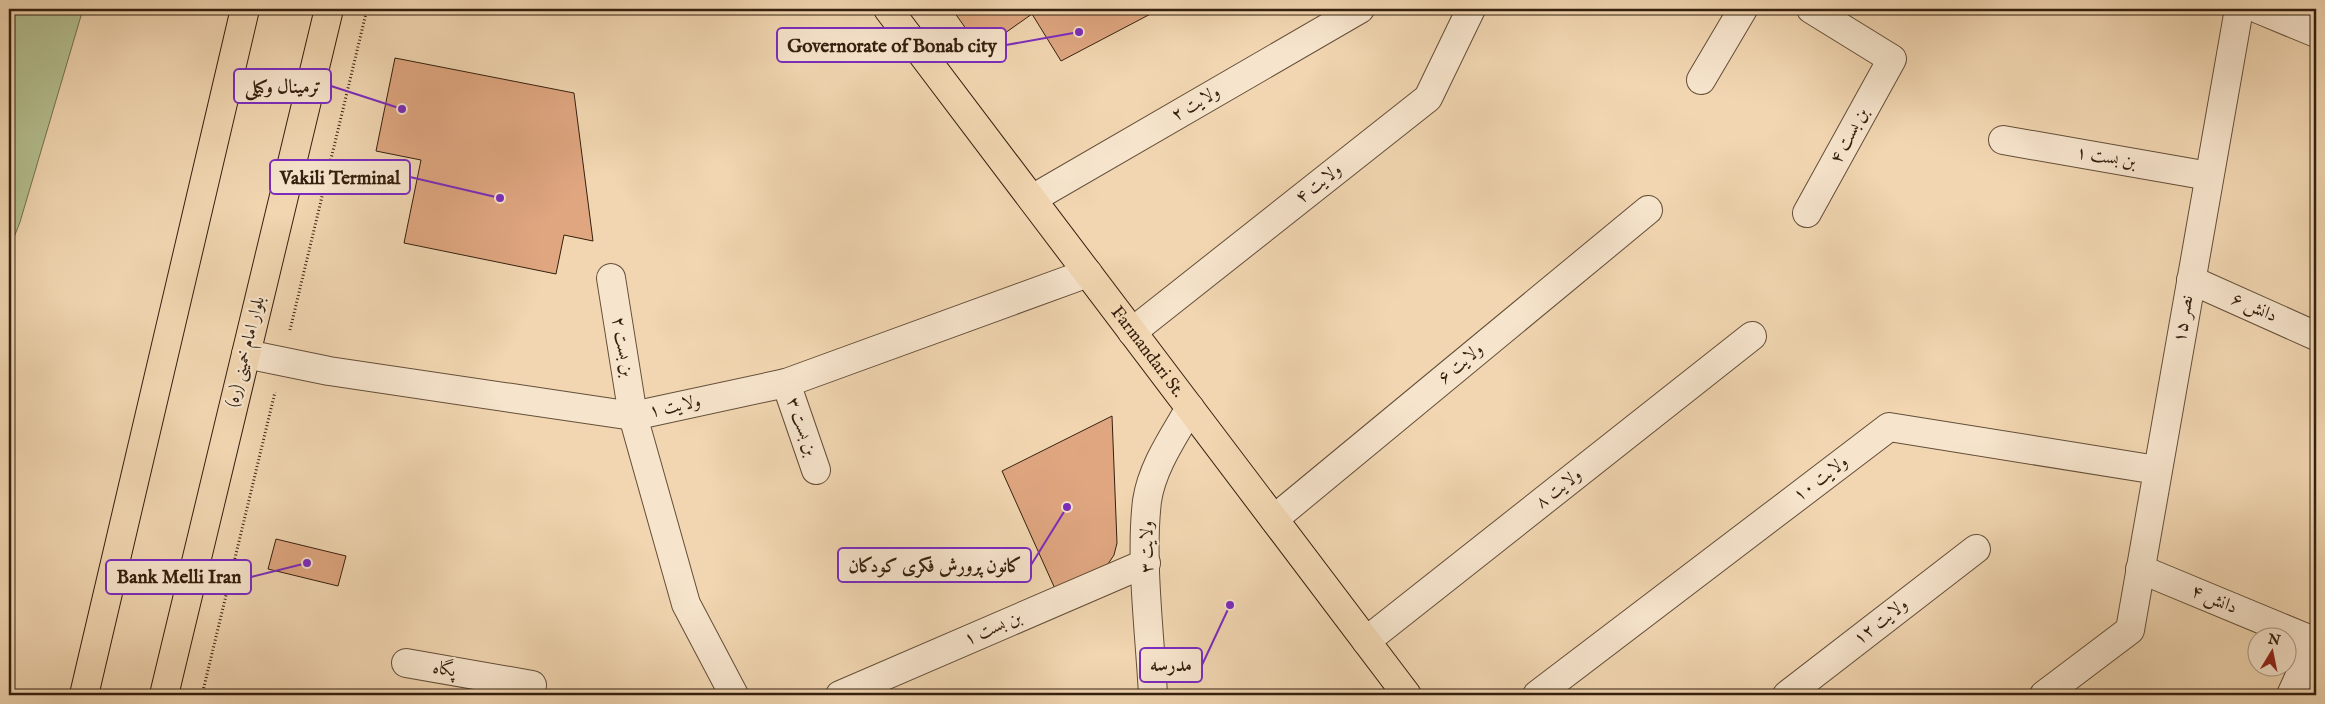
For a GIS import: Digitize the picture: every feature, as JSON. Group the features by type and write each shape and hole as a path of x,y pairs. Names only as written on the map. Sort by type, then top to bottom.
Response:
{"main road":[{"path":"84,695 245,9"},
{"name":"بلوار امام خمینی (ره)","path":"164,695 329,9"},
{"name":"Farmandari St.","path":"888,9 1407,695"}],"street":[{"name":"ولایت ۲","path":"1032,199 1360,9"},
{"name":"ولایت ۴","path":"1132,332 1428,98 1471,9"},
{"path":"1702,80 1743,9"},
{"path":"1811,9 1841,17"},
{"name":"نصر ۱۵","path":"2044,695 2130,630 2239,9"},
{"path":"2258,9 2316,33"},
{"name":"بن بست ۴","path":"1807,213 1892,59 1841,17"},
{"name":"بن بست ۱","path":"2003,140 2209,176"},
{"name":"ولایت ۶","path":"1274,519 1648,210"},
{"name":"ولایت ۱","path":"246,354 329,371 633,416 786,383 1088,273"},
{"name":"بن بست ۲","path":"611,278 633,416"},
{"name":"دانش ۶","path":"2191,280 2316,336"},
{"name":"ولایت ۸","path":"1366,641 1752,336"},
{"name":"بن بست ۳","path":"786,383 816,470"},
{"name":"ولایت ۳","path":"1153,695 1146,562 1147,500 1162,458 1190,408"},
{"path":"633,416 686,604 734,695"},
{"name":"ولایت ۱۰","path":"1537,695 1889,427 2158,470"},
{"name":"ولایت ۱۲","path":"1787,695 1976,549"},
{"name":"بن بست ۱","path":"840,695 1146,562"},
{"name":"دانش ۴","path":"2140,569 2316,642"},
{"path":"2291,695 2316,642"},
{"name":"پگاه","path":"406,663 532,685 530,695"}],"green space":[{"path":"14,9 83,9 20,222 9,250 9,44"}],"building":[{"path":"952,9 1160,9 1061,61 1032,14 981,50"},
{"path":"395,58 574,93 593,241 564,235 556,274 404,243 421,160 376,151"},
{"path":"1112,416 1117,543 1114,555 1108,564 1056,591 1002,471"},
{"path":"276,539 346,556 338,586 268,569"}],"place":[{"name":"Governorate of Bonab city","path":"1079,32"},
{"name":"ترمینال وکیلی","path":"402,109"},
{"name":"Vakili Terminal","path":"500,198"},
{"name":"کانون پرورش فکری کودکان","path":"1067,507"},
{"name":"Bank Melli Iran","path":"307,563"},
{"name":"مدرسه","path":"1230,605"}]}
